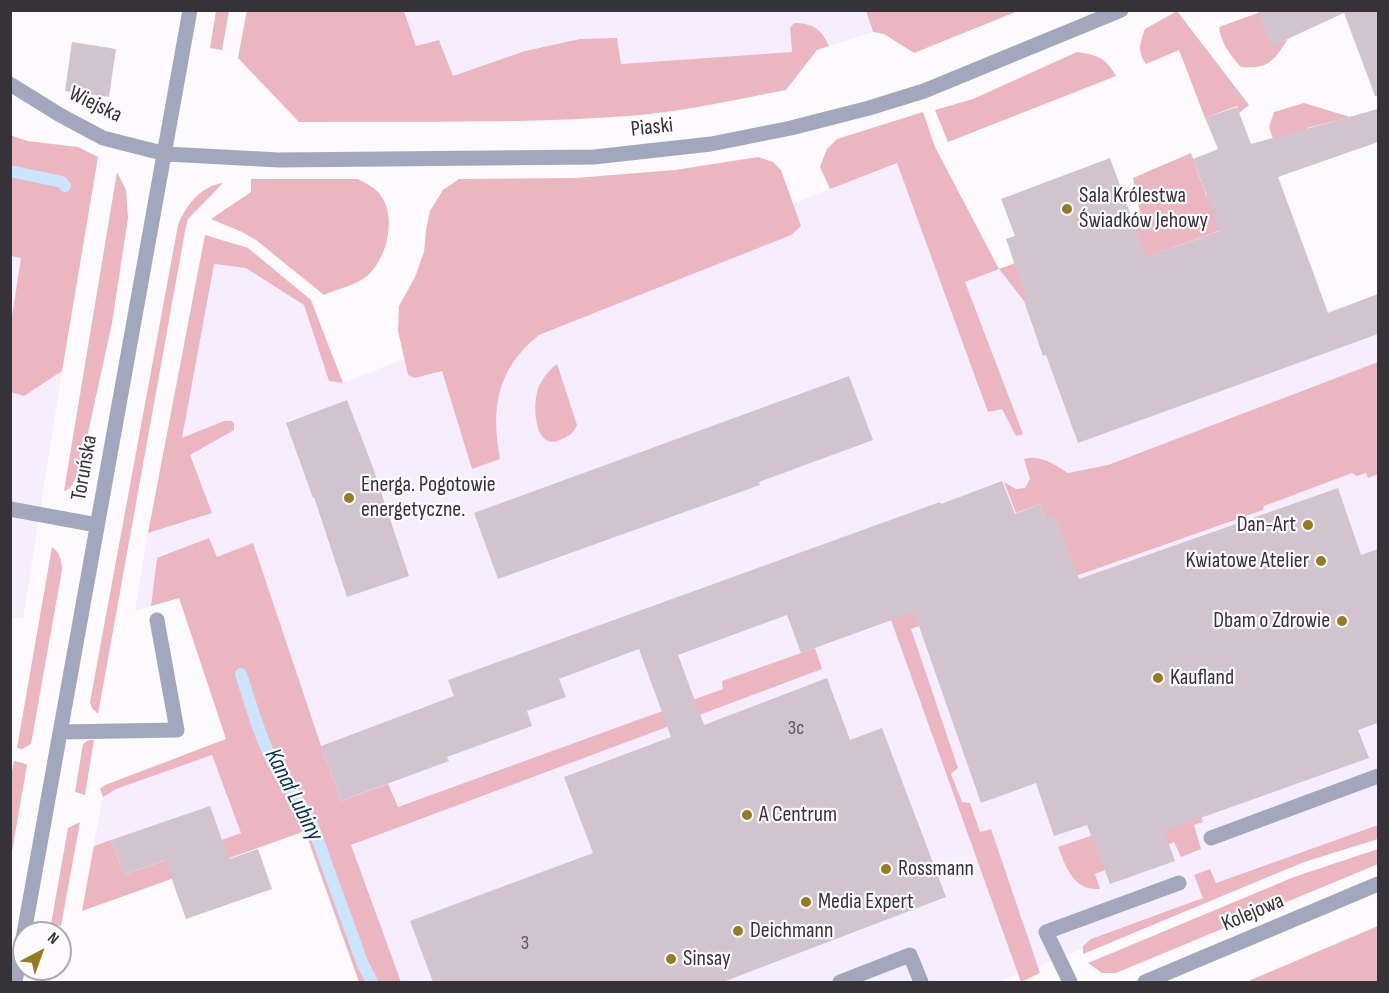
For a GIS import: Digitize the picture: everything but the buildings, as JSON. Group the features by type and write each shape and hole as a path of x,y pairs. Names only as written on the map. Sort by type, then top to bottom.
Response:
{"street":[{"name":"Toruńska","path":"26,921 166,154 190,10"},
{"name":"Piaski","path":"166,154 279,160 500,159 594,157 711,144 791,128 910,96 1121,10"},
{"name":"Wiejska","path":"10,84 103,138 166,154"},
{"path":"10,508 97,525"},
{"path":"60,732 177,730 157,620"},
{"path":"1211,838 1378,776"},
{"path":"1070,982 1046,932 1179,883"},
{"name":"Kolejowa","path":"1145,982 1378,884"},
{"path":"840,982 910,955 921,982"}],"shaded area":[{"path":"247,10 404,11 416,46 439,40 453,76 525,51 580,39 617,38 621,64 792,52 790,28 794,23 816,28 829,46 817,50 786,90 668,112 546,120 299,122 238,58"},
{"path":"866,10 873,32 829,46 825,36 790,28 792,52 621,64 619,42 580,39 525,51 453,76 441,43 435,40 416,46 405,11"},
{"path":"866,10 1018,11 914,53 884,34 873,32"},
{"path":"216,11 229,11 222,50 210,48"},
{"path":"1177,11 1249,105 1239,113 1237,106 1205,118 1179,50 1146,64 1143,60 1140,47 1145,29"},
{"path":"1263,11 1260,16 1272,45 1288,39 1274,58 1264,65 1241,67 1227,48 1219,27"},
{"path":"1077,52 1101,58 1116,76 948,142 935,110 973,99"},
{"path":"1304,103 1350,117 1273,139 1269,127 1274,112"},
{"path":"923,112 935,147 999,269 965,282 1023,434 1016,436 1002,409 988,412 897,163 830,189 820,167 827,149 837,139"},
{"path":"10,135 27,141 78,147 98,157 62,371 24,396 11,392 11,323 21,258 11,256"},
{"path":"1191,153 1206,195 1241,223 1024,301 999,269 1141,217 1133,178"},
{"path":"916,155 965,282 1133,220 1235,193 1279,178 1328,312 1378,294 1378,834 997,982 391,982 324,834 157,558 151,606 135,611 148,533 200,517 168,429 205,235 248,248 311,300 343,383"},
{"path":"758,157 773,162 781,170 801,226 791,235 539,335 514,362 505,376 500,391 496,423 500,459 472,469 442,371 415,378 408,375 398,331 399,306 415,277 424,252 430,211 443,190 459,179 575,178 675,170"},
{"path":"117,172 126,190 128,218 112,323 79,474 69,489 64,491"},
{"path":"251,179 358,179 372,187 383,199 389,218 387,240 374,269 357,282 324,295 256,240 211,219 251,192"},
{"path":"223,183 188,219 186,226 98,714 90,702 178,225 185,210 201,192"},
{"path":"11,221 83,239 23,618 11,618"},
{"path":"205,235 248,248 311,300 343,383 329,381 304,305 246,268 214,264 182,438 224,421 234,423 234,430 190,455 212,513 148,533"},
{"path":"1378,362 1378,474 1368,478 1366,473 1357,476 1352,473 1264,506 1263,510 968,614 962,610 911,629 958,768 951,774 962,802 970,803 980,832 991,829 1040,973 1021,982 891,620 1045,519 1040,504 1016,513 1004,482 1016,489 1025,488 1030,479 1024,459 1042,459 1068,473 1108,465"},
{"path":"557,364 577,425 568,436 551,442 544,439 540,432 535,413 537,393 541,383"},
{"path":"209,538 217,557 253,543 341,801 388,784 398,807 723,689 722,681 815,648 822,669 351,845 401,982 359,982 305,831 82,911 94,846 111,840 124,875 241,833 212,755 116,789 103,797 100,789 105,785 226,739 179,598 151,606 157,558"},
{"path":"52,547 60,557 62,570 31,744 22,749 17,748"},
{"path":"94,740 85,795 75,792 83,744"},
{"path":"212,755 242,833 85,890 105,785"},
{"path":"14,761 27,765 11,857 10,783"},
{"path":"1195,800 1203,822 1194,825 1201,849 1181,857 1174,842 1095,874 1100,889 1091,889 1077,882 1064,863 1058,847"},
{"path":"80,822 62,921 52,921 68,828"},
{"path":"1378,825 1378,839 1304,862 1083,954 1083,946 1091,939 1203,898 1194,875 1210,869 1216,883"},
{"path":"1378,849 1378,864 1116,973 1102,973 1088,963 1294,877"},
{"path":"1378,926 1378,982 1246,982"}],"waterway":[{"name":"Kanał Lubiny","path":"10,171 62,182 65,186"},
{"name":"Kanał Lubiny","path":"241,674 270,755 279,773 311,821 362,962 372,982"}],"place":[{"name":"Sala Królestwa Świadków Jehowy","path":"1067,209"},
{"name":"Energa. Pogotowie energetyczne.","path":"349,498"},
{"name":"Dan-Art","path":"1308,525"},
{"name":"Kwiatowe Atelier","path":"1321,561"},
{"name":"Dbam o Zdrowie","path":"1342,621"},
{"name":"Kaufland","path":"1158,678"},
{"name":"A Centrum","path":"747,815"},
{"name":"Rossmann","path":"886,869"},
{"name":"Media Expert","path":"806,902"},
{"name":"Deichmann","path":"738,931"},
{"name":"Sinsay","path":"671,959"}]}
